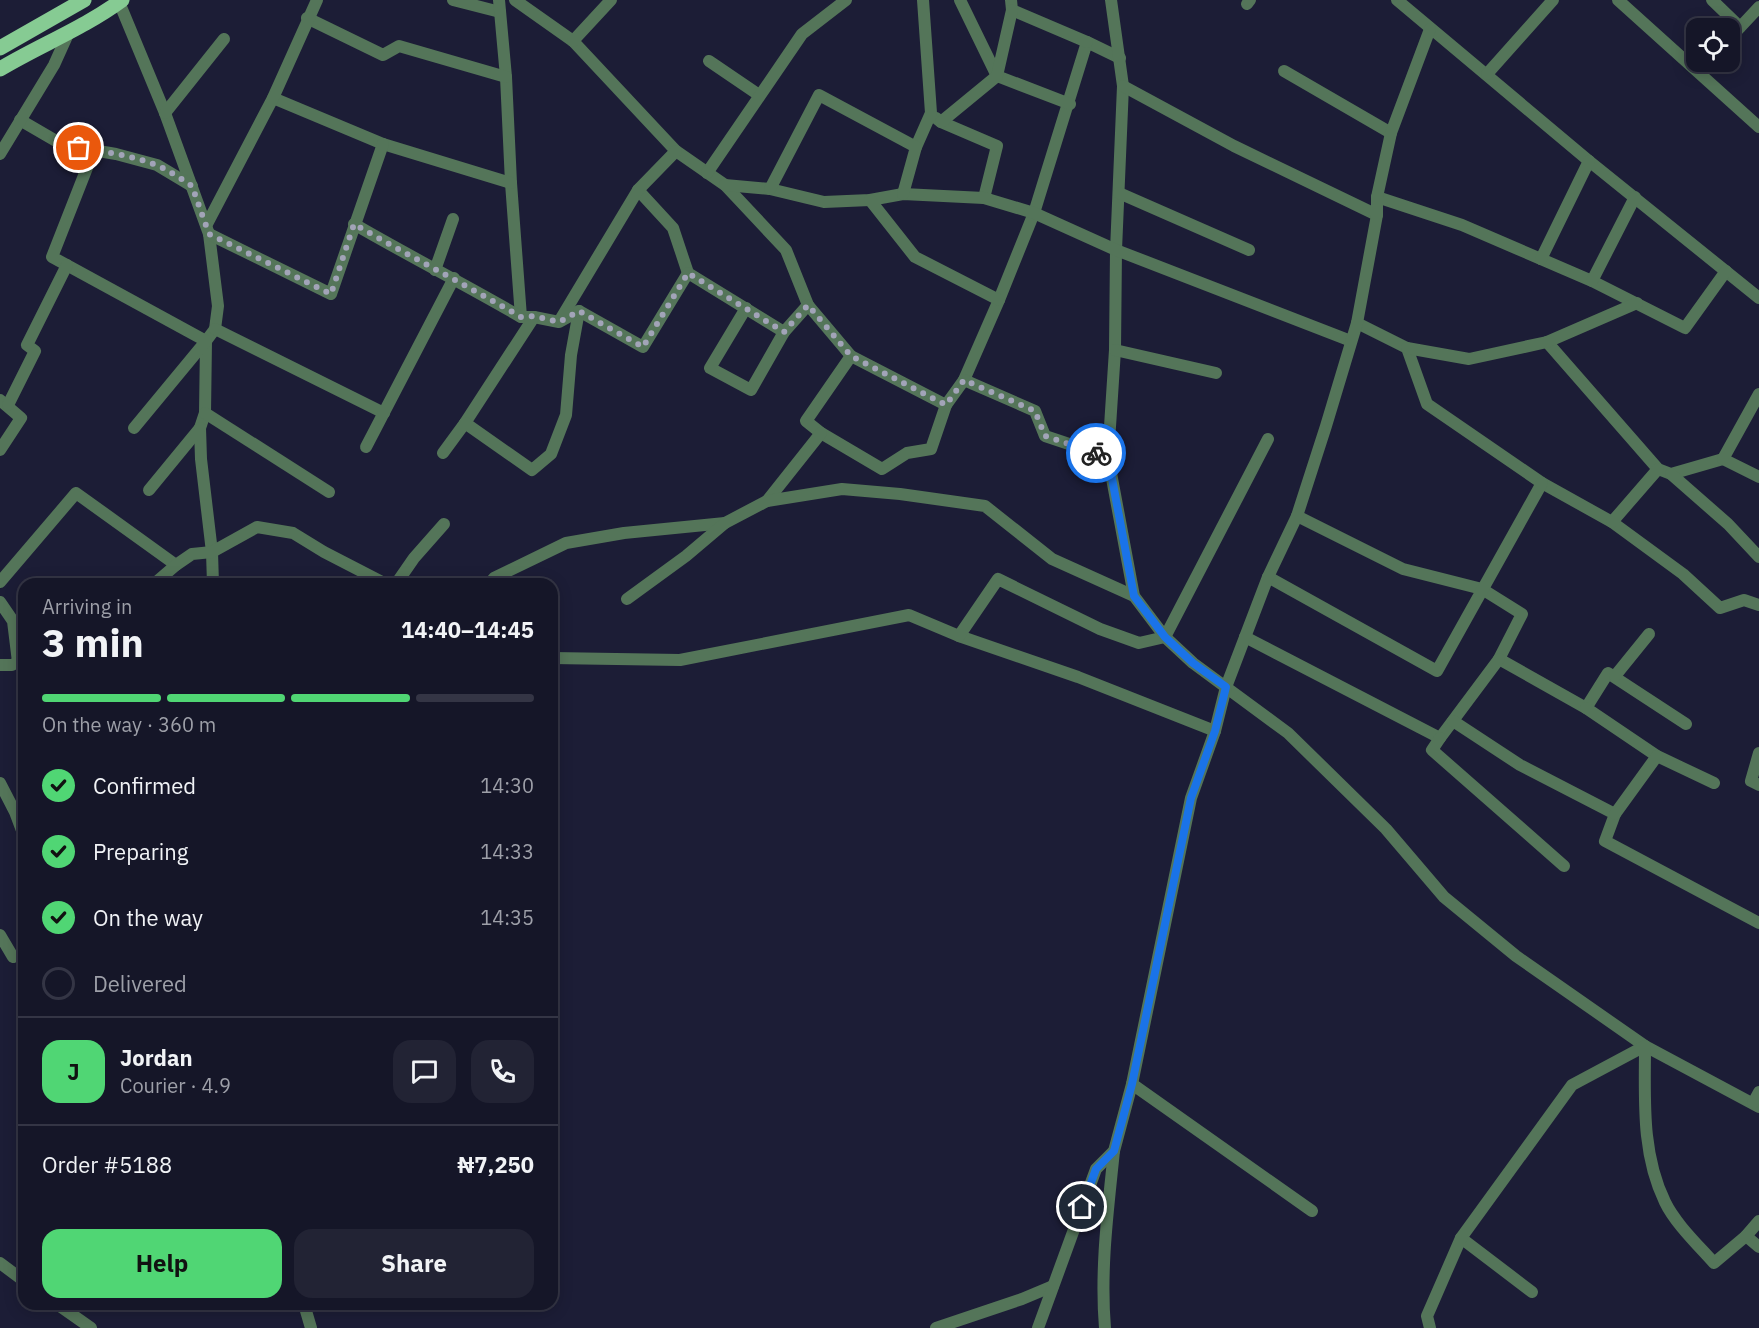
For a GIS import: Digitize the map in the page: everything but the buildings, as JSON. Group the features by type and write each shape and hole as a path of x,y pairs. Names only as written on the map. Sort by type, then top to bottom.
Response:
{"main road":[{"path":"0,48 84,0"},
{"path":"0,69 27,53 68,34 120,1"}],"street":[{"path":"208,229 273,98 316,0"},
{"path":"442,453 465,423 527,317 511,183 500,6 453,0"},
{"path":"514,0 573,41 676,151 725,185 786,250 808,305 851,356 946,405"},
{"path":"573,41 611,0"},
{"path":"707,173 802,34 846,0"},
{"path":"903,194 916,147 931,113 923,0"},
{"path":"960,0 997,76 1070,104"},
{"path":"1111,0 1123,86 1116,250 1115,350 1108,457 1134,596 1165,637 1193,663 1288,733 1386,829 1444,897 1516,956 1645,1046 1757,1101"},
{"path":"1397,0 1589,161 1759,298"},
{"path":"1486,74 1553,0"},
{"path":"1618,0 1686,60"},
{"path":"1712,0 1731,18"},
{"path":"120,1 208,229 218,306 215,329 134,428"},
{"path":"940,122 997,76 1012,5 1120,58"},
{"path":"1740,27 1759,7"},
{"path":"307,18 383,55 399,46 506,77"},
{"path":"1105,1328 1102,1294 1104,1254 1114,1151 1132,1084 1191,798 1215,731 1226,687 1268,577 1297,516 1357,323 1377,215 1377,197 1391,133 1430,29"},
{"path":"0,154 54,65 68,34"},
{"path":"165,113 224,39"},
{"path":"851,356 806,421 821,433 882,469 907,453 931,449 946,405 964,380 1034,213 1070,104 1087,42"},
{"path":"709,61 759,95"},
{"path":"1284,71 1391,133"},
{"path":"1699,72 1759,128"},
{"path":"1123,86 1233,146 1377,215"},
{"path":"770,189 819,95 916,147"},
{"path":"273,98 383,144 511,183"},
{"path":"931,113 940,122 997,146 984,198"},
{"path":"20,120 63,145 116,154 157,165 192,186"},
{"path":"208,229 331,294 383,144"},
{"path":"94,150 52,256 206,341"},
{"path":"559,322 638,190 676,151"},
{"path":"1541,259 1589,161"},
{"path":"725,185 770,189 824,202 870,200 903,194 984,198 1034,213 1116,250 1351,341"},
{"path":"638,190 673,228 688,273 784,332"},
{"path":"1119,193 1249,250"},
{"path":"1377,197 1462,225 1592,281 1684,328 1726,271"},
{"path":"1592,281 1635,197"},
{"path":"870,200 915,257 999,300"},
{"path":"435,270 453,219"},
{"path":"354,224 435,270 527,317 559,322 579,311"},
{"path":"0,450 21,418 4,403 35,351 27,345 67,265"},
{"path":"579,311 643,347 688,273"},
{"path":"366,447 454,278"},
{"path":"1357,323 1407,348 1469,358 1547,342 1637,303"},
{"path":"746,308 710,368 751,390 784,332 808,305"},
{"path":"465,423 532,470 551,454 566,415 571,355 579,311"},
{"path":"215,329 384,413"},
{"path":"206,341 204,413 200,428 213,578"},
{"path":"1547,342 1658,469 1671,474 1728,524 1759,557"},
{"path":"1407,348 1427,404 1542,483 1612,522 1683,574 1720,608 1744,600 1759,605"},
{"path":"1115,350 1216,373"},
{"path":"964,380 1035,411 1045,436 1108,457"},
{"path":"1723,459 1759,394"},
{"path":"204,413 329,492"},
{"path":"149,490 200,428"},
{"path":"767,501 821,433"},
{"path":"959,636 998,579 1100,629 1139,643 1165,637 1268,439"},
{"path":"1671,474 1723,459 1759,477"},
{"path":"1612,522 1658,469"},
{"path":"1268,577 1437,671 1542,483"},
{"path":"627,599 686,556 725,523 767,501 842,489 900,494 985,506 1052,559 1134,596"},
{"path":"0,582 76,493 176,565"},
{"path":"1297,516 1403,569 1482,590 1522,614 1499,659 1432,750 1564,866"},
{"path":"494,578 566,543 624,533 725,523"},
{"path":"400,578 414,558 444,524"},
{"path":"161,578 192,554 212,552 257,527 293,533 374,578"},
{"path":"0,602 14,621 16,665"},
{"path":"558,658 680,660 909,615 959,636 1078,678 1215,731"},
{"path":"1615,676 1649,634"},
{"path":"1245,637 1440,738"},
{"path":"1499,659 1586,708 1657,756 1714,783"},
{"path":"1586,708 1608,673 1686,724"},
{"path":"1453,721 1520,765 1615,814"},
{"path":"1759,753 1750,781 1759,785"},
{"path":"1657,756 1615,814 1605,841 1759,923"},
{"path":"0,783 18,820"},
{"path":"0,935 13,957"},
{"path":"1645,1046 1646,1125 1651,1166 1665,1203 1714,1263 1746,1236 1759,1221"},
{"path":"1430,1328 1427,1316 1461,1238 1572,1085 1645,1046"},
{"path":"1132,1084 1312,1211"},
{"path":"1038,1328 1096,1169 1114,1151"},
{"path":"1746,1236 1759,1247"},
{"path":"1461,1238 1532,1292"},
{"path":"0,1263 18,1276"},
{"path":"936,1328 1012,1303 1053,1286"},
{"path":"66,1310 91,1328"},
{"path":"306,1310 312,1328"}],"way so far":[{"path":"79,148 104,151 157,165 192,186 209,234 331,294 354,224 521,317 534,316 559,322 579,311 643,347 688,273 784,332 808,305 851,356 946,405 964,380 1035,411 1045,436 1096,453"}],"route":[{"path":"1082,1207 1096,1169 1114,1151 1132,1084 1191,798 1215,731 1226,687 1193,663 1165,637 1134,596 1108,457 1096,453"}]}
